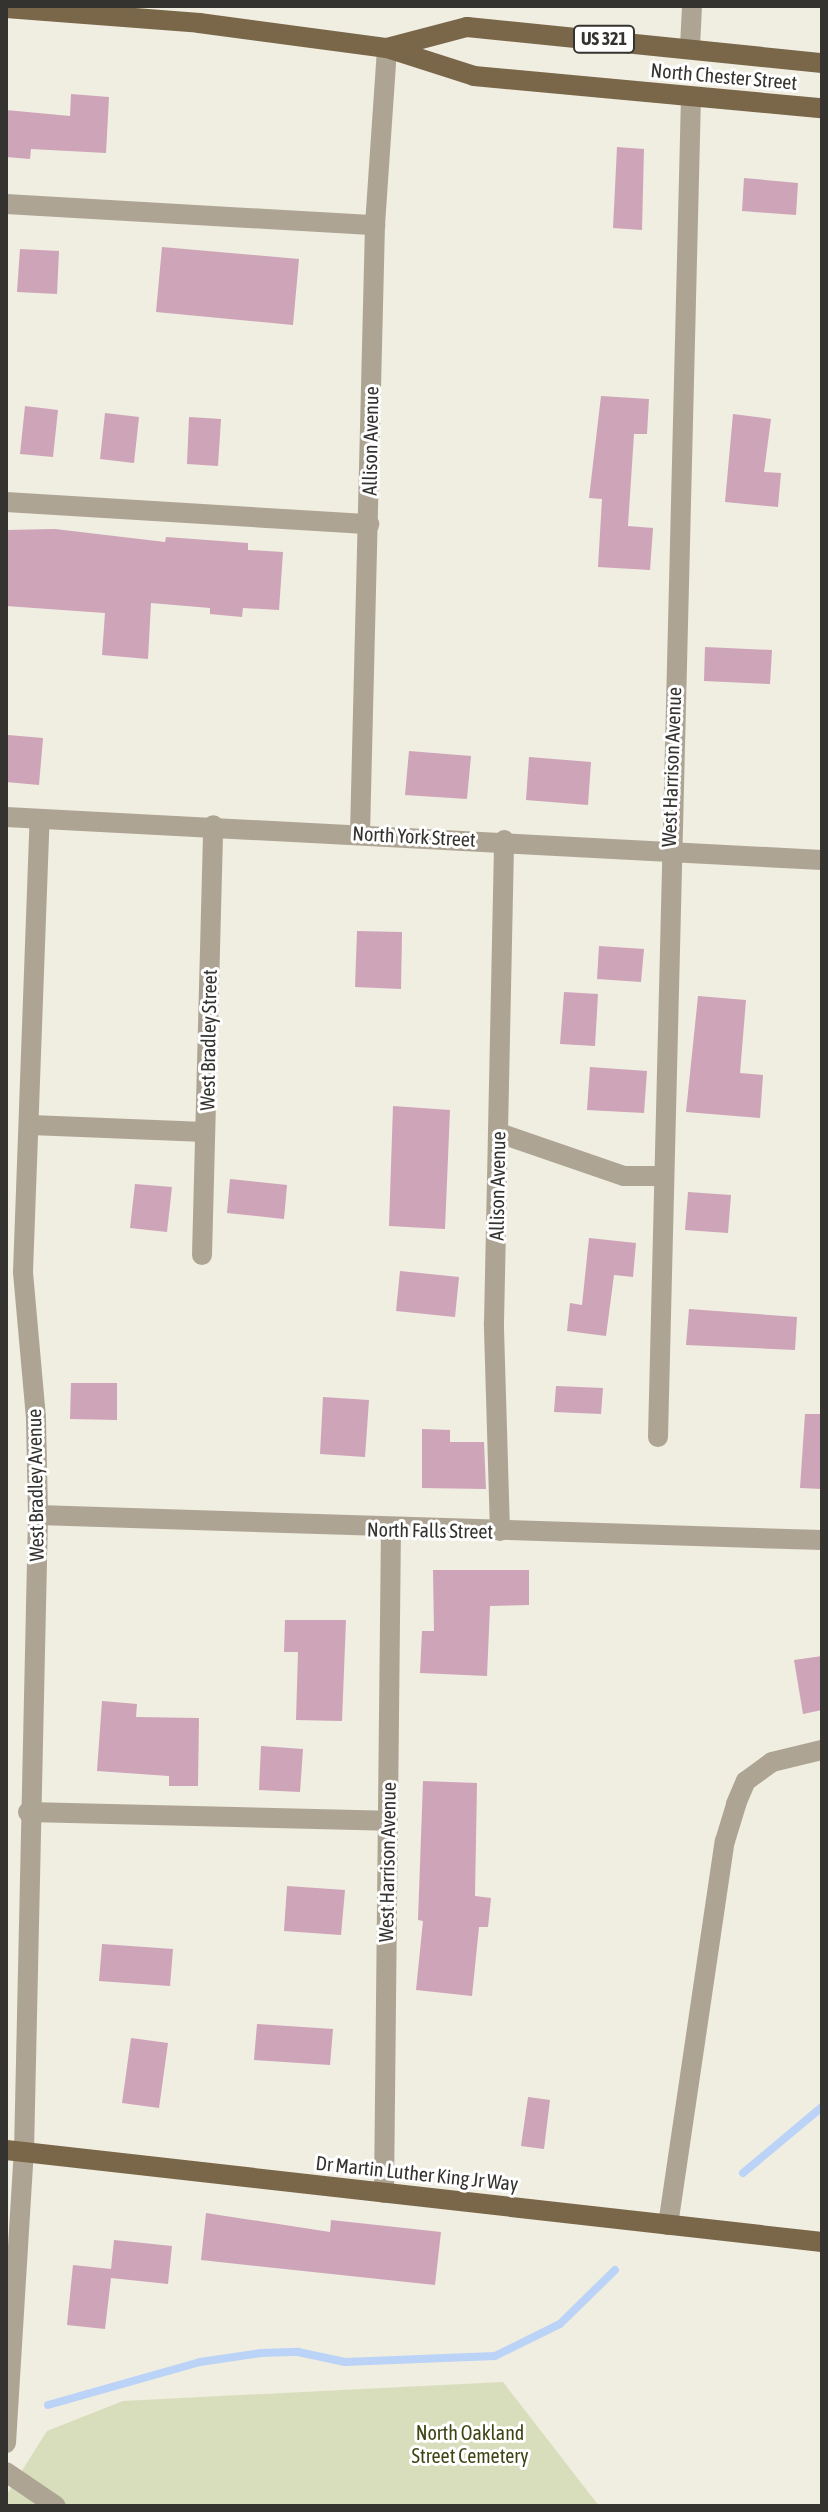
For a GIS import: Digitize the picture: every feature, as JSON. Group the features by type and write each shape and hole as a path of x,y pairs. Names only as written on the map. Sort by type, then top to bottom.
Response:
{"main road":[{"name":"North Chester Street","path":"6,8 199,23 387,48 474,76 822,108"},
{"name":"North Chester Street","path":"387,48 467,27 690,47 822,63"},
{"name":"Dr Martin Luther King Jr Way","path":"15,2151 822,2242"}],"street":[{"path":"690,47 692,6"},
{"name":"Allison Avenue","path":"360,834 375,225 387,48"},
{"name":"West Harrison Avenue","path":"658,1437 669,851 691,98"},
{"path":"6,204 375,225"},
{"path":"6,502 369,524"},
{"name":"North York Street","path":"6,817 504,840 822,860"},
{"name":"West Bradley Avenue","path":"6,2443 38,1515 36,1418 23,1272 31,1125 40,819"},
{"name":"West Bradley Street","path":"202,1255 213,825"},
{"name":"Allison Avenue","path":"500,1531 494,1323 504,840"},
{"path":"31,1125 205,1132"},
{"path":"499,1133 624,1176 662,1176"},
{"name":"North Falls Street","path":"38,1515 391,1530 822,1540"},
{"name":"West Harrison Avenue","path":"384,2193 391,1530"},
{"path":"668,2225 725,1841 736,1804 746,1781 772,1762 822,1750"},
{"path":"28,1812 387,1821"},
{"path":"6,1887 27,1889"},
{"path":"6,2472 56,2506"}],"green space":[{"name":"North Oakland Street Cemetery","path":"503,2382 599,2506 6,2506 6,2496 47,2431 123,2401"}],"building":[{"path":"71,94 109,97 106,153 31,149 30,159 6,157 6,110 70,116"},
{"path":"617,147 644,149 642,230 613,228"},
{"path":"744,178 798,183 796,215 742,211"},
{"path":"162,247 299,259 293,325 156,312"},
{"path":"20,249 59,251 57,294 17,292"},
{"path":"601,396 649,399 647,434 634,434 628,526 653,528 650,570 598,567 602,499 589,498"},
{"path":"25,406 58,410 53,457 20,454"},
{"path":"105,413 139,417 134,463 100,459"},
{"path":"733,414 771,419 764,472 781,473 778,507 725,502"},
{"path":"189,417 221,419 218,466 187,464"},
{"path":"55,529 165,542 166,537 248,543 248,550 283,552 279,610 243,608 242,617 210,614 210,608 151,603 148,659 102,655 105,613 6,606 6,530"},
{"path":"705,647 772,650 770,684 704,681"},
{"path":"8,735 43,738 39,785 6,782"},
{"path":"409,751 471,756 467,799 405,795"},
{"path":"529,757 591,762 588,805 526,800"},
{"path":"357,931 402,932 401,989 355,987"},
{"path":"599,946 644,949 641,982 597,979"},
{"path":"564,992 598,994 595,1046 560,1044"},
{"path":"698,996 746,1000 740,1073 763,1075 760,1118 686,1112"},
{"path":"590,1067 647,1071 644,1113 587,1110"},
{"path":"393,1106 450,1110 445,1229 389,1226"},
{"path":"230,1179 287,1185 284,1219 227,1213"},
{"path":"135,1184 172,1187 167,1232 130,1228"},
{"path":"688,1192 731,1195 728,1233 685,1230"},
{"path":"589,1238 636,1243 633,1277 614,1275 606,1336 567,1331 570,1303 582,1305"},
{"path":"400,1271 459,1277 455,1317 396,1311"},
{"path":"689,1309 797,1317 795,1350 686,1345"},
{"path":"71,1383 117,1383 117,1420 70,1419"},
{"path":"556,1386 603,1388 601,1414 554,1412"},
{"path":"323,1397 369,1400 365,1457 320,1454"},
{"path":"805,1414 822,1414 822,1489 800,1488"},
{"path":"422,1429 450,1430 450,1442 484,1442 486,1489 422,1488"},
{"path":"433,1570 529,1570 529,1605 490,1606 487,1676 420,1673 422,1631 434,1631"},
{"path":"285,1620 346,1620 342,1721 296,1720 298,1652 284,1652"},
{"path":"822,1656 822,1710 803,1714 794,1660"},
{"path":"102,1701 137,1704 136,1717 199,1718 198,1786 169,1786 169,1776 97,1771"},
{"path":"261,1746 303,1749 300,1792 259,1790"},
{"path":"423,1781 477,1783 475,1896 491,1898 488,1927 479,1927 472,1996 416,1990 423,1921 418,1920"},
{"path":"287,1886 345,1890 341,1935 284,1931"},
{"path":"102,1944 173,1949 170,1986 99,1981"},
{"path":"257,2024 333,2029 330,2065 254,2060"},
{"path":"131,2038 168,2043 159,2108 122,2103"},
{"path":"528,2097 550,2100 544,2149 521,2146"},
{"path":"206,2213 330,2232 331,2220 441,2232 435,2285 201,2260"},
{"path":"114,2240 172,2246 168,2284 111,2278 105,2329 67,2325 73,2265 111,2269"}],"waterway":[{"path":"743,2173 822,2107"},
{"path":"48,2405 200,2362 261,2353 298,2352 345,2362 495,2356 560,2324 615,2270"}]}
